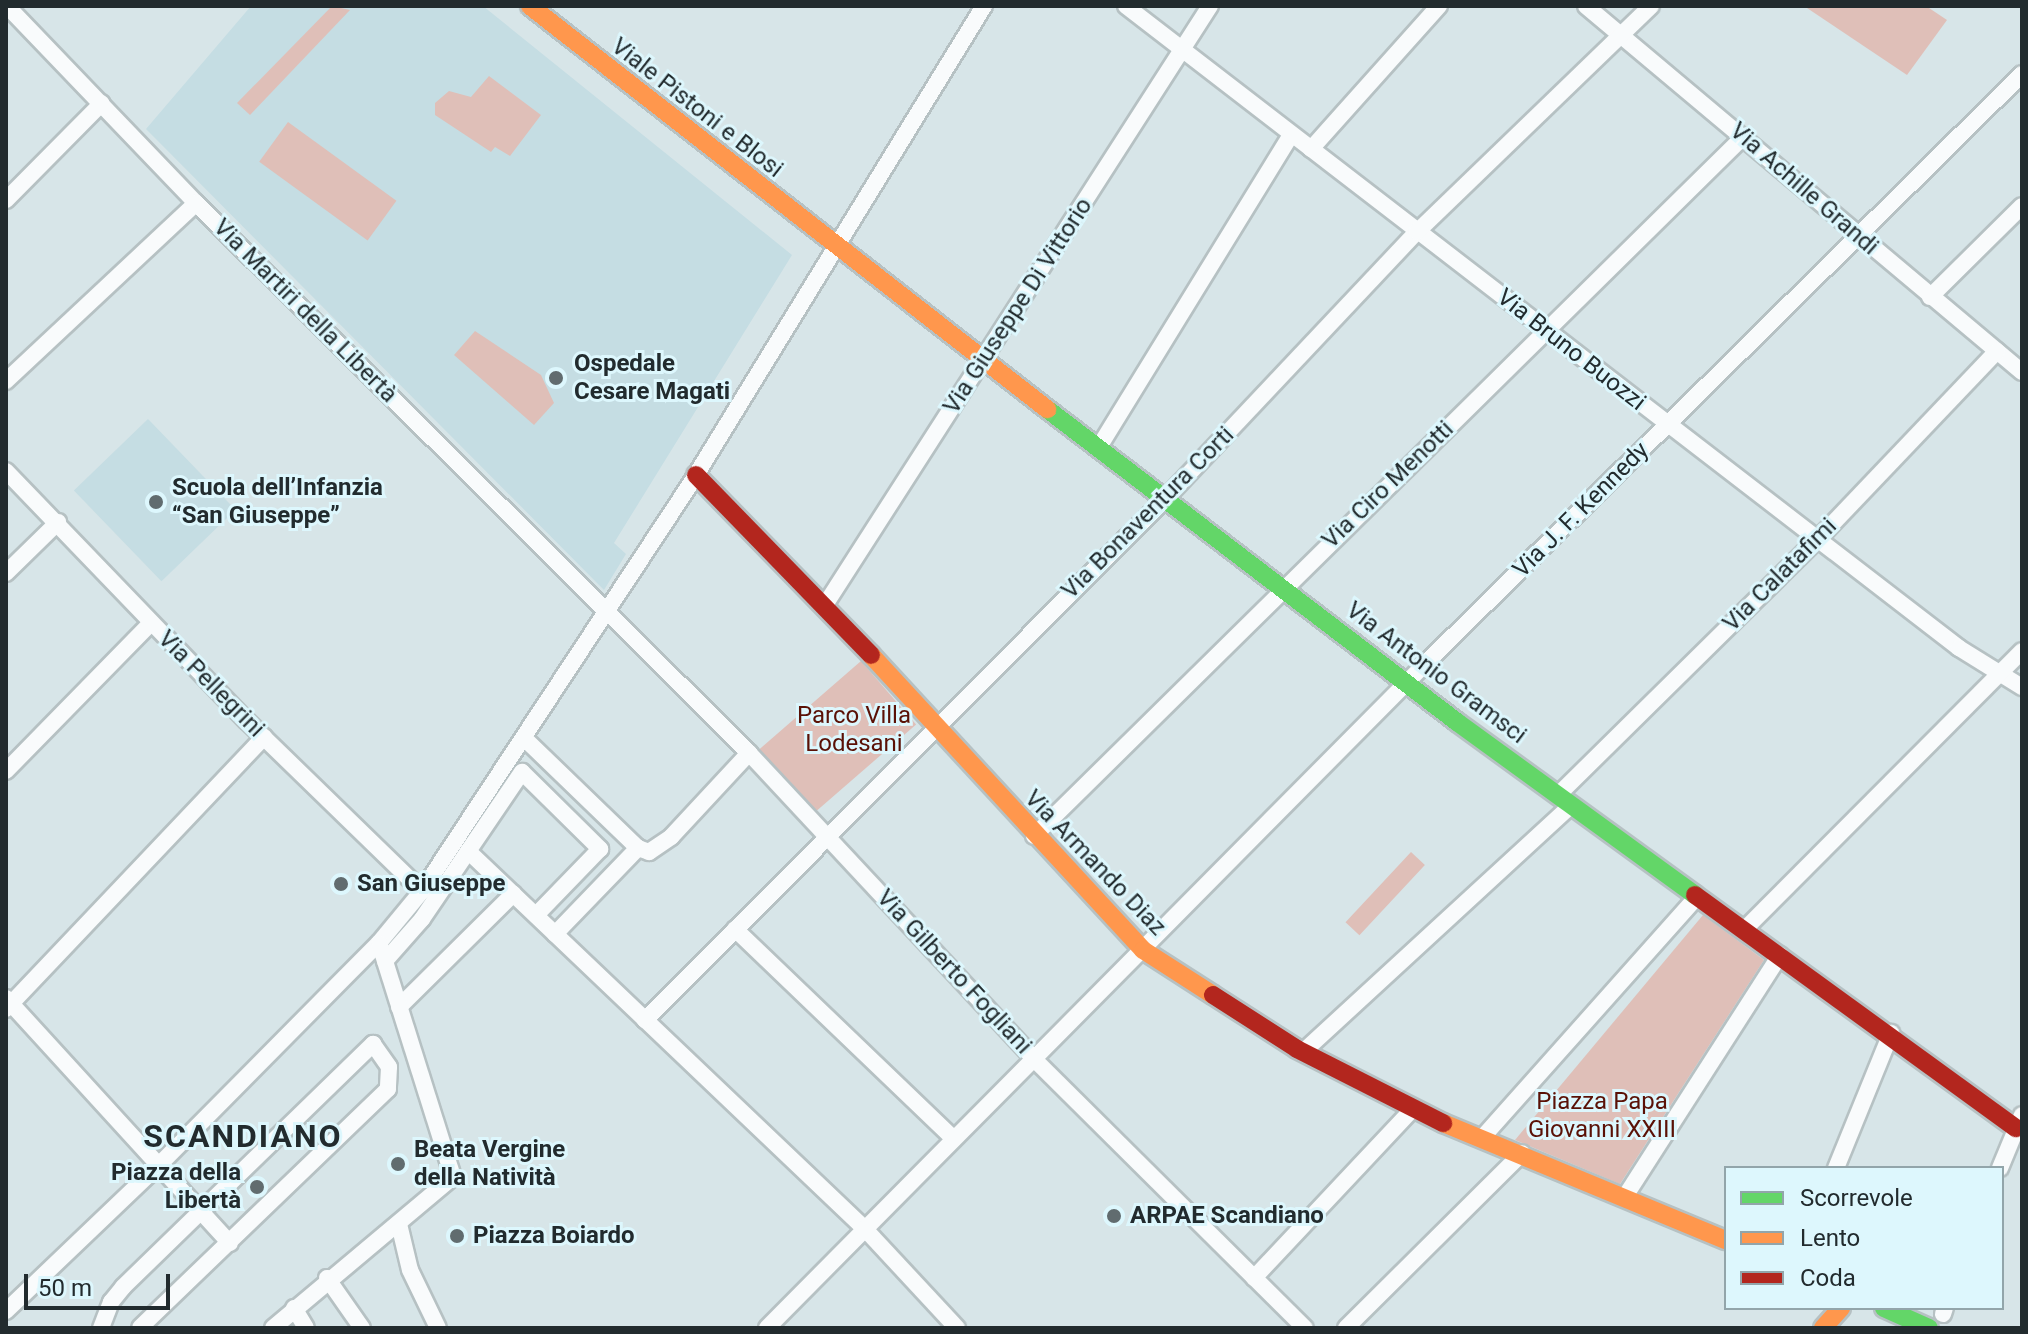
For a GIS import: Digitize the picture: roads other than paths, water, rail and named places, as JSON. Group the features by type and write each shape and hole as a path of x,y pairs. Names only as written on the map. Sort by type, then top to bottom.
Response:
{"street":[{"name":"Via Martiri della Libertà","path":"7,6 196,203 605,613"},
{"name":"Viale Pistoni e Blosi","path":"530,6 835,246"},
{"path":"6,1311 159,1165 379,943 422,891 696,475 984,6"},
{"name":"Via Bruno Buozzi","path":"1126,6 1667,425 1999,674 2022,687"},
{"name":"Via Giuseppe Di Vittorio","path":"825,605 1210,6"},
{"path":"1311,149 1439,6"},
{"name":"Via Achille Grandi","path":"1586,6 2022,372"},
{"name":"Via Bonaventura Corti","path":"645,1020 932,727 1166,498 1417,232 1651,6"},
{"name":"Via J. F. Kennedy","path":"767,1328 1408,682 1860,239 2022,74"},
{"path":"6,200 102,103"},
{"path":"1099,447 1291,135"},
{"name":"Via Ciro Menotti","path":"1034,836 1283,587 1744,136"},
{"path":"6,381 196,203"},
{"path":"1930,297 2022,206"},
{"name":"Via Antonio Gramsci","path":"835,246 1408,682 1697,897 2019,1122"},
{"name":"Via Calatafimi","path":"1303,1052 1566,800 1997,351"},
{"name":"Via Pellegrini","path":"6,471 58,522 151,623 422,891"},
{"name":"Via Armando Diaz","path":"696,475 825,605 932,727 1143,950 1303,1052 1412,1110 1626,1195 1724,1239"},
{"path":"6,573 58,522"},
{"name":"Via Gilberto Fogliani","path":"605,613 827,834 1035,1060 1305,1328"},
{"path":"6,771 151,623"},
{"path":"1745,929 2022,651"},
{"path":"230,1243 8,1004 264,737"},
{"path":"524,738 644,850"},
{"path":"555,934 644,850 671,837 749,753"},
{"path":"385,961 422,919 522,772 600,849 536,915"},
{"path":"468,851 865,1229 957,1328"},
{"path":"399,1007 513,894"},
{"path":"1482,1138 1697,897"},
{"path":"735,929 954,1139"},
{"path":"273,1328 327,1278 399,1224 453,1177 379,943"},
{"path":"1626,1195 1780,955"},
{"path":"1837,1166 1891,1033"},
{"path":"101,1328 117,1293 373,1044 389,1067 388,1089 140,1328"},
{"path":"1254,1278 1412,1110"},
{"path":"2001,1166 2019,1122"},
{"path":"1346,1328 1522,1153"},
{"path":"399,1224 410,1270 438,1328"},
{"path":"327,1278 362,1328"},
{"path":"294,1308 306,1328"},
{"path":"1823,1328 1839,1310"},
{"path":"1888,1310 1929,1328"}],"place":[{"name":"Ospedale Cesare Magati","path":"556,378"},
{"name":"Scuola dell’Infanzia “San Giuseppe”","path":"156,502"},
{"name":"San Giuseppe","path":"341,884"},
{"name":"Beata Vergine della Natività","path":"398,1164"},
{"name":"Piazza della Libertà","path":"257,1187"},
{"name":"ARPAE Scandiano","path":"1114,1216"},
{"name":"Piazza Boiardo","path":"457,1236"}],"district":[{"name":"SCANDIANO","path":"243,1136"}],"park label":[{"name":"Parco Villa Lodesani","path":"854,730"},
{"name":"Piazza Papa Giovanni XXIII","path":"1602,1116"}]}
